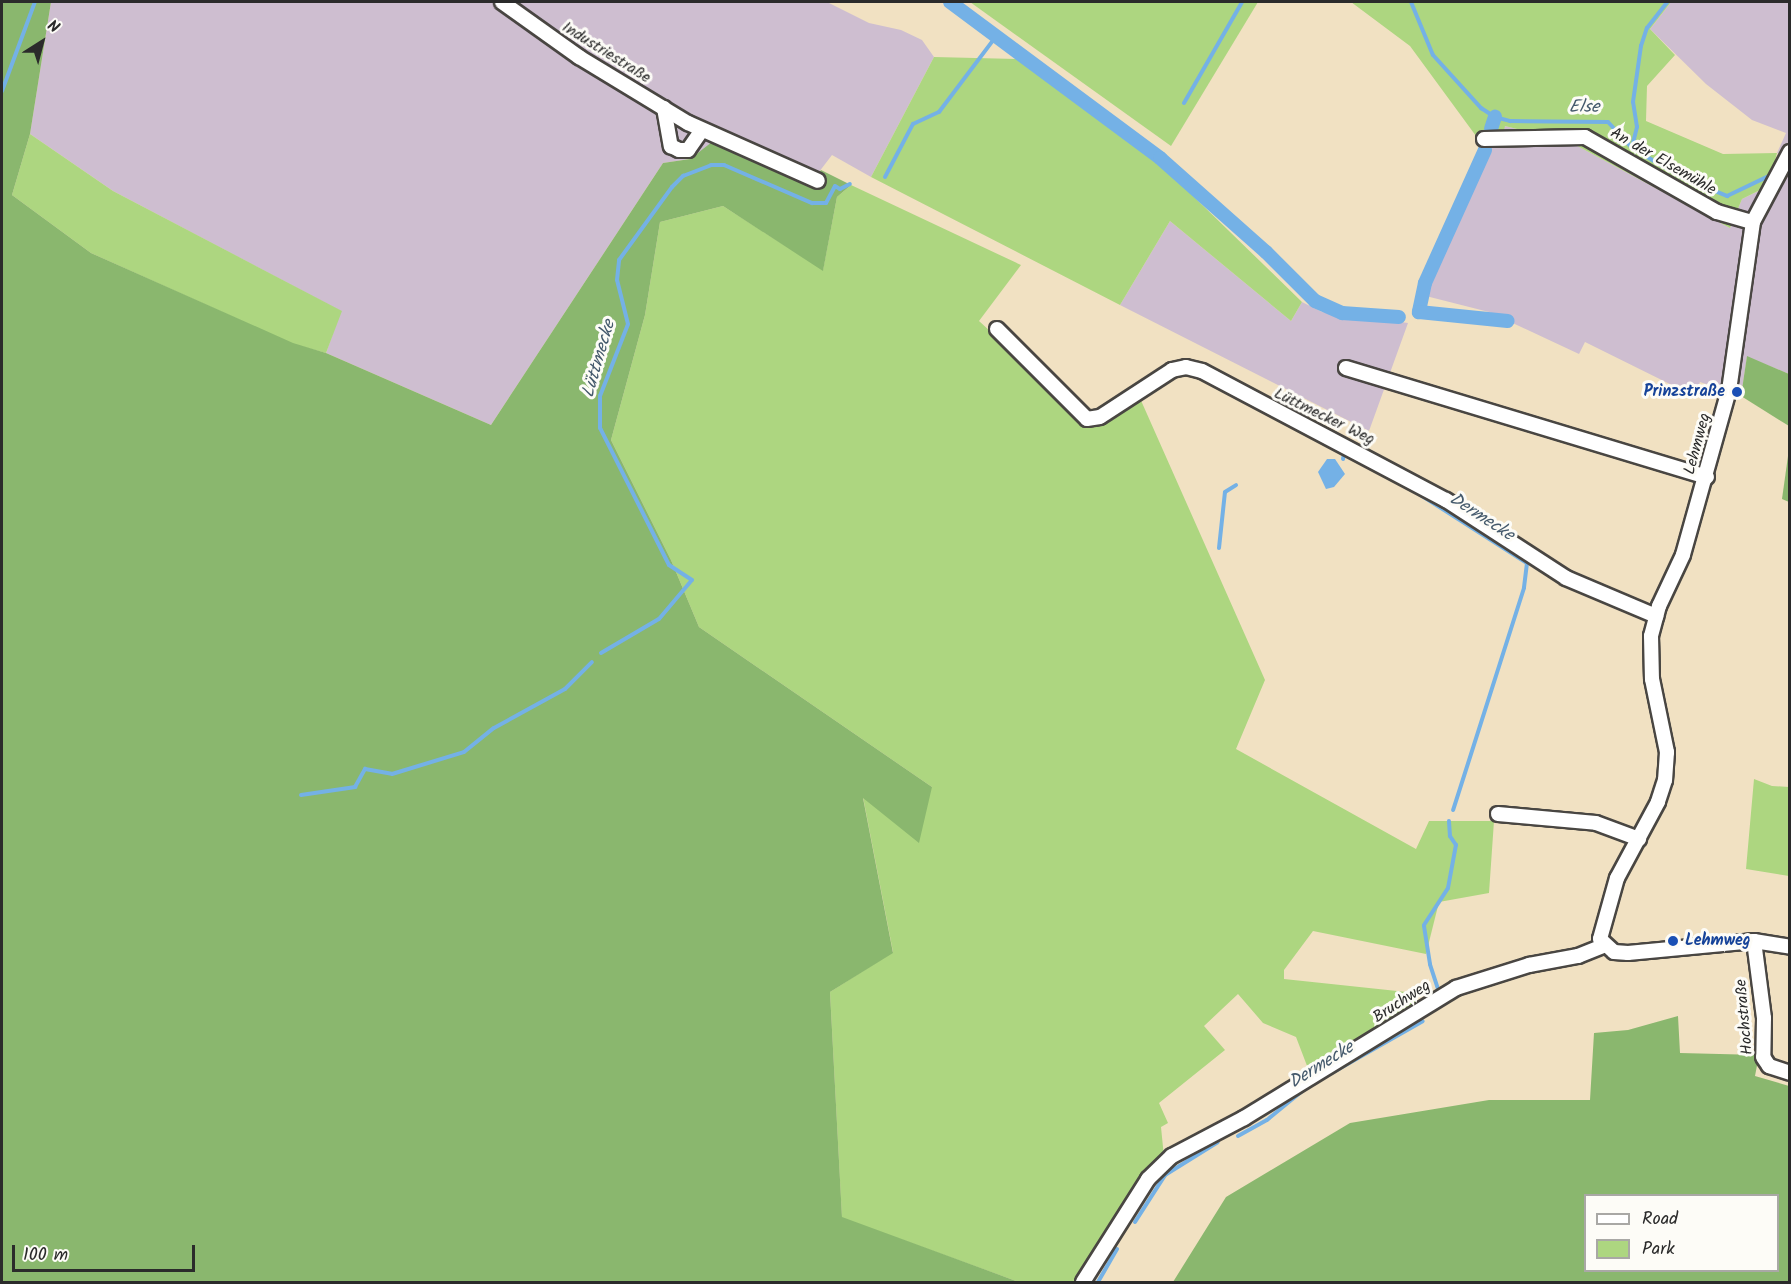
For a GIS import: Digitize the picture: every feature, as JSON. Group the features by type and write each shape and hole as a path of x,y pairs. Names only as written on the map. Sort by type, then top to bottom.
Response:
{"street":[{"name":"Industriestraße","path":"502,2 579,57 664,108 702,129 818,182"},
{"path":"664,108 671,146 679,150 687,150 702,129"},
{"name":"An der Elsemühle","path":"1484,139 1585,137 1717,212 1753,222"},
{"name":"Lehmweg","path":"1605,945 1600,932 1617,878 1658,802 1667,767 1665,738 1650,659 1658,611 1671,582 1707,477 1729,390 1753,222 1776,184 1788,156"},
{"name":"Lüttmecker Weg","path":"997,329 1087,418 1100,417 1172,370 1186,367 1202,371 1446,500 1566,578 1658,611"},
{"path":"1346,368 1707,477"},
{"path":"1498,814 1596,824 1639,839"},
{"path":"1605,945 1614,952 1651,953 1754,941 1790,947"},
{"name":"Hochstraße","path":"1754,941 1764,1018 1763,1057 1769,1066 1790,1073"},
{"name":"Bruchweg","path":"1083,1282 1148,1179 1172,1156 1244,1118 1456,988 1529,965 1578,956 1605,945"}],"shaded area":[{"path":"51,2 827,2 869,23 901,30 922,40 934,57 871,177 832,155 809,185 713,143 690,159 663,163 491,425 326,353 341,311 113,191 30,134"},
{"path":"1671,2 1789,2 1789,156 1777,153 1786,133 1752,120 1706,84 1650,29"},
{"path":"1505,126 1572,143 1730,228 1742,199 1789,176 1789,374 1747,357 1741,396 1700,382 1694,396 1585,342 1579,354 1489,312 1418,294 1478,157"},
{"path":"1170,221 1291,321 1302,302 1322,312 1408,323 1369,431 1120,305"}],"green space":[{"path":"2,2 51,2 30,134 12,195 91,253 293,343 326,353 491,425 663,163 690,159 712,142 809,185 821,170 851,185 837,197 823,271 723,206 660,222 645,315 611,440 671,560 699,627 932,787 919,843 863,798 893,953 830,992 842,1217 1019,1282 2,1282"},
{"path":"970,2 1258,2 1171,146"},
{"path":"1351,2 1671,2 1650,29 1675,55 1647,86 1646,121 1723,154 1777,153 1768,186 1742,199 1730,228 1572,143 1505,126 1504,130 1476,136 1410,46"},
{"path":"934,57 1017,59 1154,158 1302,302 1291,321 1170,221 1120,305 871,177"},
{"path":"30,134 113,191 342,311 326,353 293,344 91,253 12,195"},
{"path":"851,185 1021,265 979,321 1092,424 1139,396 1265,680 1236,749 1416,849 1429,821 1494,821 1489,893 1439,902 1426,954 1313,931 1284,970 1284,979 1416,993 1415,1007 1309,1071 1296,1037 1263,1023 1238,994 1204,1026 1225,1050 1159,1103 1168,1123 1161,1127 1164,1157 1108,1225 1076,1282 1019,1282 842,1218 830,992 893,952 863,797 932,787 699,627 671,560 611,440 645,315 660,222 723,206 823,270 837,197"},
{"path":"1747,356 1789,374 1789,426 1741,396"},
{"path":"1789,449 1789,502 1782,499"},
{"path":"1754,779 1772,786 1789,787 1789,876 1746,869"},
{"path":"1678,1016 1680,1053 1759,1055 1755,1076 1789,1086 1789,1282 1173,1282 1226,1197 1350,1123 1489,1100 1590,1100 1594,1033 1628,1030"}],"water":[{"path":"1327,459 1335,459 1345,474 1334,487 1326,489 1318,472"}],"waterway":[{"path":"2,91 35,2"},
{"path":"950,2 1160,158 1266,252 1315,301 1342,313 1399,317"},
{"path":"1184,103 1242,2"},
{"name":"Else","path":"1411,2 1433,55 1481,108 1495,117 1510,121 1608,122 1632,148 1683,178 1727,196 1775,173"},
{"path":"1632,147 1637,127 1633,102 1641,46 1647,28 1667,2"},
{"name":"Lüttmecke","path":"885,177 913,124 939,112 997,35"},
{"path":"1491,129 1495,117"},
{"path":"1485,150 1425,283 1419,312 1508,321"},
{"name":"Lüttmecke","path":"601,653 659,619 692,580 669,565 600,428 600,396 628,324 617,280 619,260 672,187 683,176 711,165 724,165 812,203 826,203 835,186 840,189 850,184"},
{"name":"Dermecke","path":"1343,459 1344,454"},
{"path":"1219,548 1225,492 1236,485"},
{"name":"Dermecke","path":"1419,494 1527,563 1524,588 1453,810"},
{"name":"Lüttmecke","path":"301,795 355,787 365,769 392,774 464,752 494,728 565,689 592,662"},
{"name":"Dermecke","path":"1438,989 1430,964 1424,925 1448,888 1456,845 1450,836 1449,821"},
{"name":"Dermecke","path":"1238,1136 1267,1120 1307,1087 1423,1021"},
{"name":"Dermecke","path":"1135,1222 1165,1175 1218,1142"},
{"name":"Dermecke","path":"1098,1282 1117,1249"}],"place":[{"name":"Prinzstraße","path":"1737,392"},
{"name":"Lehmweg","path":"1673,941"}]}
